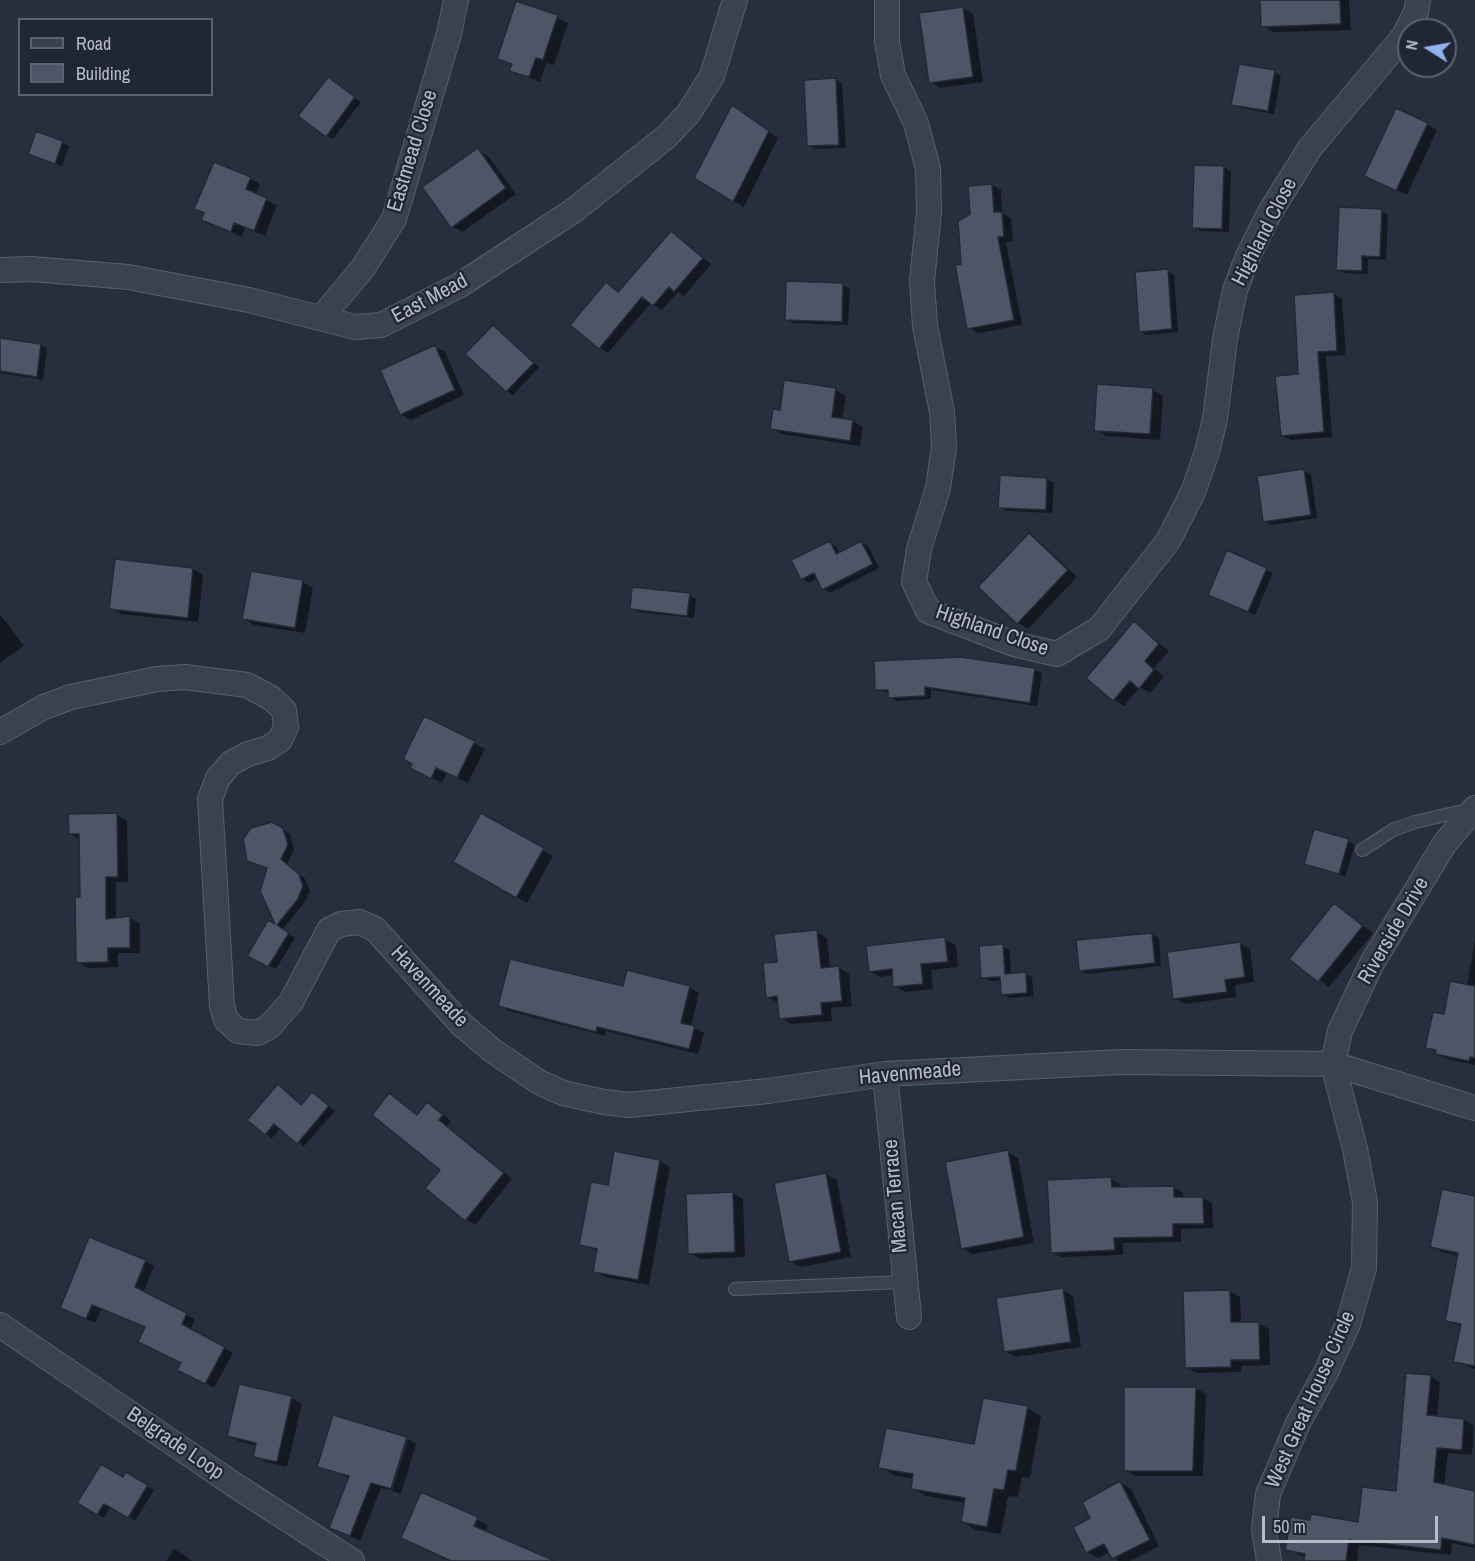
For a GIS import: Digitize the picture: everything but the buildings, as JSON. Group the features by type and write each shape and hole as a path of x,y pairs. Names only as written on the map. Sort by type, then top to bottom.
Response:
{"street":[{"name":"Eastmead Close","path":"322,317 363,268 394,219 449,34 456,0"},
{"name":"East Mead","path":"0,270 32,269 128,277 249,300 355,327 381,325 460,285 617,179 666,137 698,99 712,76 735,0"},
{"name":"Highland Close","path":"887,0 887,42 893,75 916,123 928,169 929,211 922,281 925,326 942,412 944,447 938,488 919,549 914,582 928,611 1014,644 1057,654 1099,629 1168,542 1193,492 1208,452 1215,419 1227,329 1235,291 1248,256 1270,212 1310,148 1404,36 1416,12 1418,0"},
{"name":"Havenmeade","path":"0,732 44,707 71,696 166,678 195,677 248,685 272,698 284,710 286,727 280,740 268,748 248,754 231,763 218,778 210,799 222,1006 226,1020 238,1031 257,1034 268,1027 291,1002 330,930 341,924 359,922 375,929 462,1024 493,1051 539,1082 563,1092 629,1105 768,1091 885,1074 1121,1062 1333,1064 1475,1108"},
{"name":"Riverside Drive","path":"1333,1064 1340,1031 1372,963 1445,843 1475,808"},
{"name":"West Great House Circle","path":"1269,1561 1264,1529 1268,1494 1298,1423 1326,1372 1348,1324 1364,1268 1365,1202 1355,1149 1333,1064"},
{"name":"Macan Terrace","path":"885,1074 909,1317"},
{"name":"Belgrade Loop","path":"0,1325 233,1484 352,1561"}],"lane":[{"path":"1362,850 1393,830 1415,822 1475,808"},
{"path":"735,1289 904,1282"}]}
